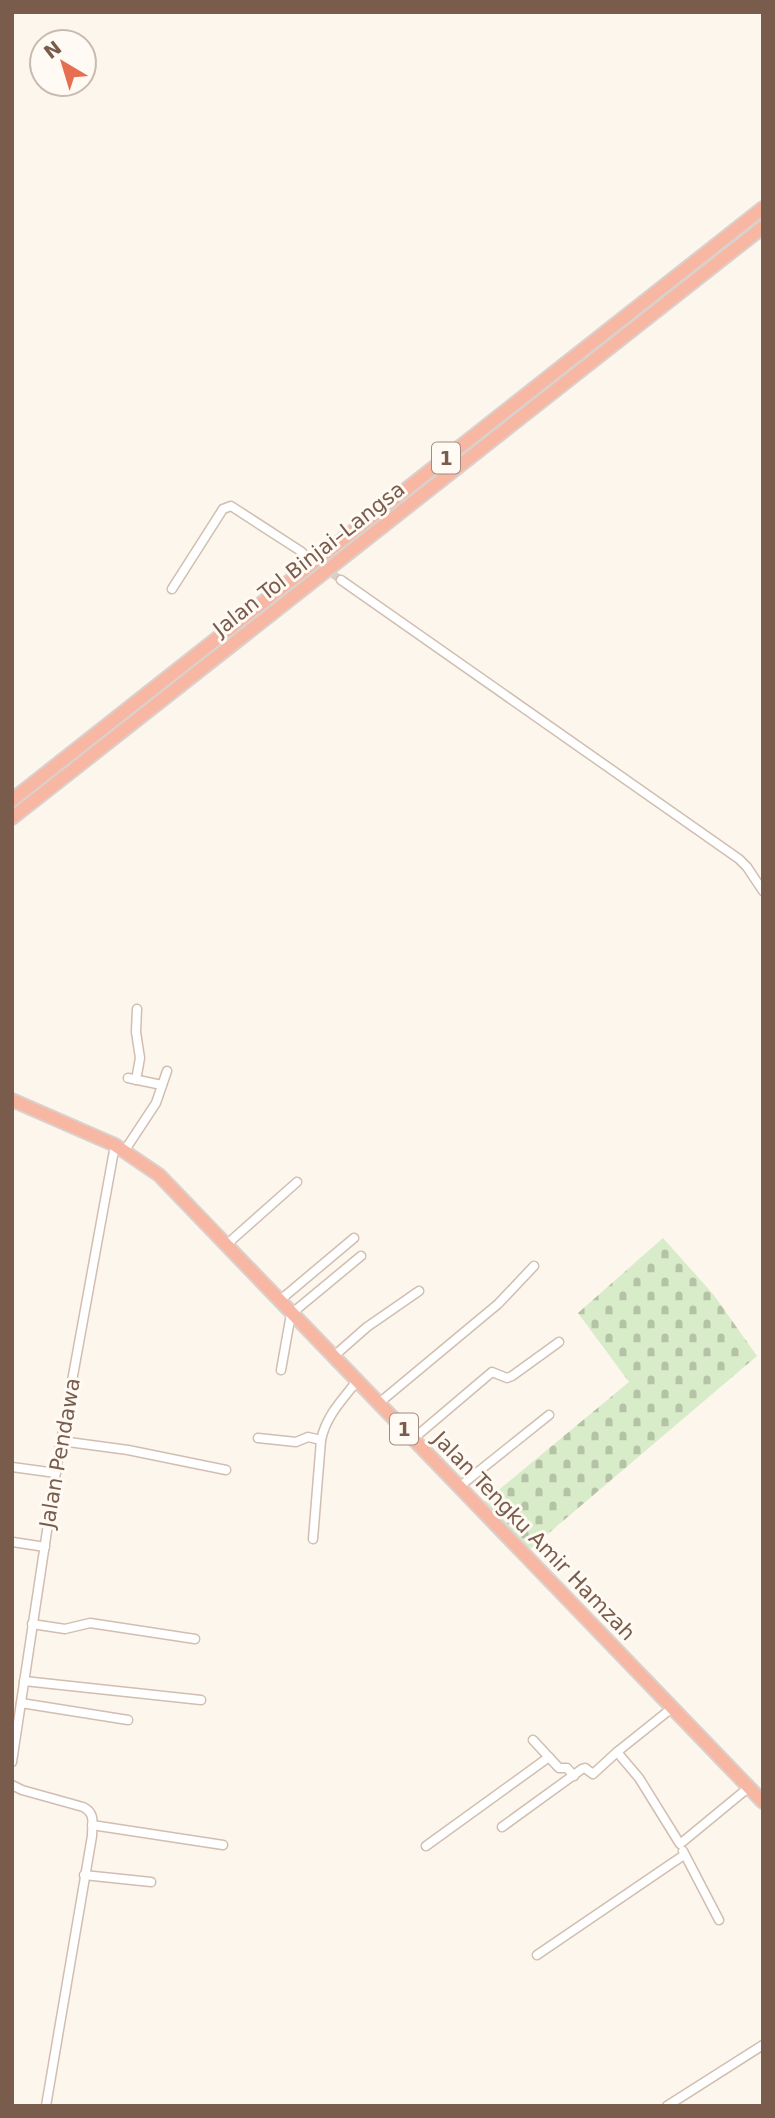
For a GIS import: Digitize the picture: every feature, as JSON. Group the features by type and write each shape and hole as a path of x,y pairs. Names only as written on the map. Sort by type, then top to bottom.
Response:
{"highway":[{"name":"Jalan Tol Binjai–Langsa","path":"12,800 763,208"},
{"name":"Jalan Tol Binjai–Langsa","path":"12,818 763,227"},
{"name":"Jalan Tengku Amir Hamzah","path":"12,1100 120,1147 169,1185 763,1802"}],"street":[{"path":"172,589 223,509 231,506 302,552"},
{"path":"341,580 739,859 763,891"},
{"path":"137,1009 136,1032 140,1058 132,1079 162,1086"},
{"path":"120,1147 151,1111 167,1071"},
{"name":"Jalan Pendawa","path":"12,1762 61,1441 120,1147"},
{"path":"226,1245 297,1182"},
{"path":"279,1301 354,1238"},
{"path":"282,1370 291,1314 361,1256"},
{"path":"379,1403 498,1304 534,1266"},
{"path":"334,1356 367,1328 419,1291"},
{"path":"413,1439 492,1372 507,1378 512,1376 559,1342"},
{"path":"313,1539 321,1440 327,1420 357,1381"},
{"path":"459,1487 549,1415"},
{"path":"258,1438 296,1442 308,1437 321,1440"},
{"path":"61,1441 128,1450 226,1470"},
{"path":"12,1467 56,1474"},
{"path":"13,1542 45,1547"},
{"path":"32,1624 65,1629 90,1623 195,1639"},
{"path":"24,1681 201,1700"},
{"path":"20,1703 128,1720"},
{"path":"502,1826 584,1768 593,1774 672,1708"},
{"path":"533,1740 559,1768 567,1768 574,1776"},
{"path":"617,1752 639,1778 680,1844 719,1920"},
{"path":"426,1846 549,1757"},
{"path":"12,1785 83,1807 92,1814 46,2106"},
{"path":"680,1844 748,1788"},
{"path":"92,1825 223,1846"},
{"path":"537,1955 684,1855"},
{"path":"84,1875 151,1882"},
{"path":"667,2106 763,2045"}],"green space":[{"path":"663,1238 713,1294 757,1356 530,1549 483,1503 629,1382 578,1313"}],"tunnel":[{"path":"302,552 341,580"}]}
